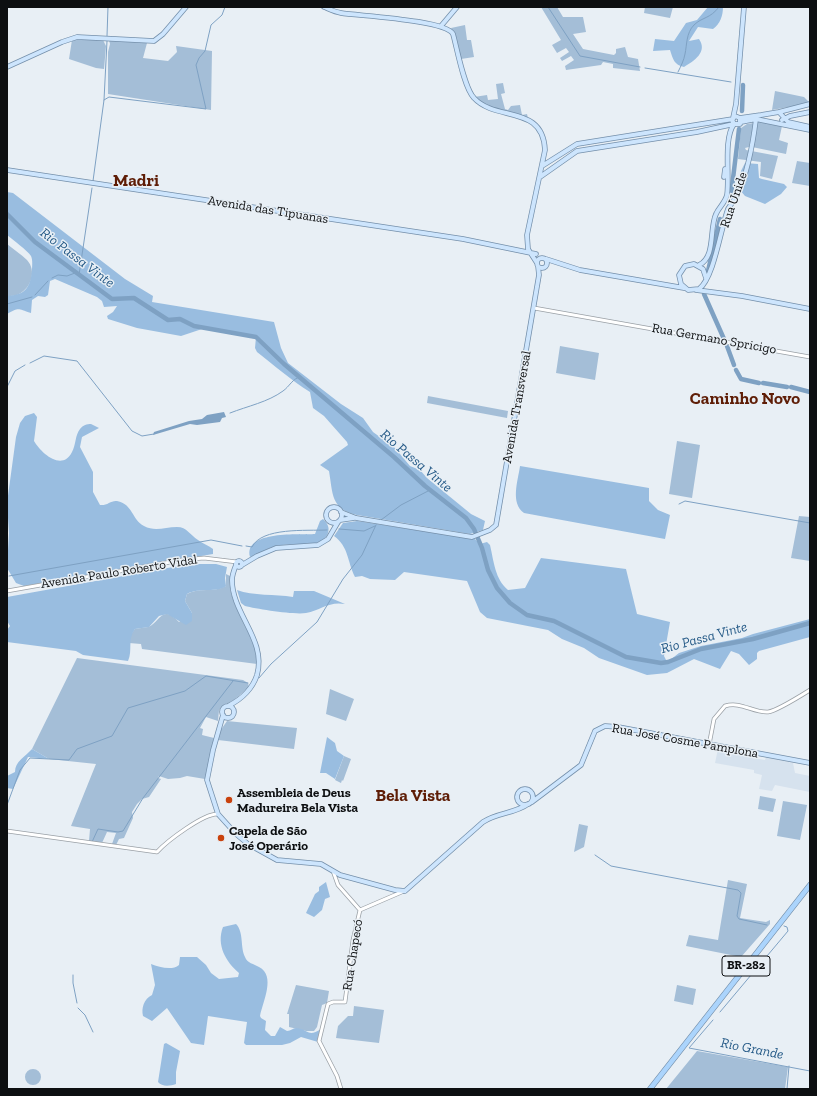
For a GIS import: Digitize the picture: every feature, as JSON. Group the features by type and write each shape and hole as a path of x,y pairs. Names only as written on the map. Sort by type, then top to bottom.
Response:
{"highway":[{"name":"BR-282","path":"650,1089 810,884"}],"main road":[{"path":"7,67 62,42 77,37 154,41 163,34 186,7"},
{"path":"324,7 342,13 448,28 453,34 472,96 481,104 536,124 543,134 545,150 527,229 527,251 537,264 545,266 559,265"},
{"path":"442,26 457,7"},
{"path":"724,178 731,130 734,124 733,118 736,104 744,7"},
{"path":"448,19 448,28"},
{"path":"540,177 572,153 586,149 697,132 734,124 738,125 740,119 736,104"},
{"path":"740,119 779,112 810,104"},
{"path":"779,112 788,122 810,126"},
{"path":"778,123 784,118 810,112"},
{"path":"542,166 575,144 733,118 756,119 810,130"},
{"name":"Rua Unide","path":"706,278 721,240 728,209 742,183 756,119"},
{"path":"697,124 695,128 697,132"},
{"path":"673,128 675,131 673,136"},
{"path":"634,135 632,138 634,142"},
{"path":"586,149 586,144 600,140"},
{"path":"545,150 548,156 556,158"},
{"path":"699,265 707,259 716,214 726,198 727,159"},
{"name":"Avenida das Tipuanas","path":"7,170 463,239 536,254"},
{"path":"726,198 734,200"},
{"path":"723,205 728,207 728,209"},
{"path":"527,239 536,254 559,265 677,288 810,309"},
{"path":"537,264 538,259 544,259"},
{"path":"544,259 545,266"},
{"name":"Avenida Transversal","path":"356,518 472,537 492,529 497,523 534,308 539,275 537,264"},
{"path":"684,288 681,284 679,276 683,267 691,264 699,265 704,271 706,278 702,286 695,290"},
{"name":"Avenida Transversal","path":"539,275 545,266"},
{"path":"677,288 681,284"},
{"path":"702,286 707,292"},
{"path":"330,534 329,522 325,515 330,508 335,507 341,512 356,518"},
{"path":"341,512 339,521 330,534 325,541 318,545 279,547 238,564 233,573 232,580 235,595 255,643 259,665 251,689 237,701 223,709 222,723 216,738 207,776 208,785 218,814 241,838 271,857 285,862 318,864 325,866 333,872 395,890 405,891"},
{"path":"329,522 334,523 356,518"},
{"path":"222,723 234,714 233,709 237,701"},
{"path":"228,706 233,709"},
{"path":"223,715 228,718"},
{"name":"Rua José Cosme Pamplona","path":"405,891 483,822 494,816 516,812 545,793 581,765 592,734 602,727 618,727 810,763"},
{"path":"516,812 519,801 517,796 520,791 525,788 532,792 545,793"},
{"path":"519,801 523,804 530,803 534,797 532,792"}],"street":[{"name":"Rua Germano Spricigo","path":"534,308 810,357"},
{"name":"Avenida Paulo Roberto Vidal","path":"7,591 182,560 204,558 238,564"},
{"path":"709,745 714,719 725,706 739,705 770,712 810,690"},
{"path":"7,831 156,852 169,839 205,816 218,814"},
{"path":"333,872 338,885 360,910"},
{"name":"Rua Chapecó","path":"341,1089 337,1076 319,1041 328,1004 345,1002 353,940 360,910 405,891"}],"shaded area":[{"path":"541,7 557,7 563,17 583,17 586,32 573,34 583,49 614,55 616,53 616,49 625,47 628,57 638,59 640,71 613,68 613,64 603,62 601,65 566,70 565,66 574,60 571,56 562,61 560,58 569,52 566,48 557,53 552,45 561,40"},
{"path":"645,7 673,7 670,18 644,13"},
{"path":"708,7 723,7 722,17 718,25 713,29 698,27 689,41 699,39 701,44 701,52 696,59 684,67 678,65 674,61 670,50 653,51 655,39 674,41 686,23 697,20"},
{"path":"465,25 467,40 471,40 474,57 461,59 455,36 451,28"},
{"path":"102,38 106,46 104,69 96,68 69,59 72,40"},
{"path":"109,40 147,43 143,58 168,61 177,52 176,46 212,51 211,110 108,94"},
{"path":"503,83 505,93 501,94 505,109 508,110 511,106 520,105 522,115 527,114 528,118 485,105 474,97 487,95 488,100 498,99 496,84"},
{"path":"775,91 804,97 810,103 772,110"},
{"path":"758,121 782,126 779,140 788,143 786,154 752,147"},
{"path":"754,123 749,147 745,148 746,150 778,156 772,179 760,176 761,162 738,159 741,128 747,124"},
{"path":"797,161 810,163 810,186 792,183"},
{"path":"745,163 758,164 759,178 784,184 787,187 781,194 765,204 745,196 739,189 741,171"},
{"path":"7,192 13,193 125,279 153,296 152,302 274,322 281,348 288,363 341,404 363,418 373,432 395,448 410,466 420,470 427,478 471,514 485,521 483,530 470,534 357,515 342,509 335,500 331,487 329,471 320,465 348,445 347,442 324,416 313,408 310,392 257,352 255,348 256,337 202,329 181,336 137,328 108,319 107,316 113,312 117,306 104,307 102,301 97,297 55,279 50,281 48,295 45,297 38,296 32,300 31,313 19,309 7,314 7,296 18,294 26,290 30,282 32,258 23,248 7,235"},
{"path":"7,244 27,260 32,269 31,279 27,288 19,294 13,296 7,296"},
{"path":"560,346 599,353 595,380 556,373"},
{"path":"428,396 508,411 507,418 427,403"},
{"path":"224,412 226,417 222,418 220,422 197,425 190,424 153,435 154,432 189,421 202,419 207,415"},
{"path":"34,413 37,417 34,441 41,451 57,460 68,458 72,452 78,431 82,427 91,424 99,428 82,437 80,447 93,472 93,492 100,505 105,505 113,501 122,503 126,505 140,523 148,528 183,528 195,538 213,549 213,554 24,586 16,583 7,568 9,533 7,503 16,437 20,423 25,416"},
{"path":"677,441 700,445 692,498 669,494"},
{"path":"520,466 649,488 649,501 658,510 670,515 665,539 524,513 517,504 516,498"},
{"path":"799,516 810,517 810,561 791,558"},
{"path":"323,519 328,525 329,529 325,539 305,545 276,546 250,557 250,548 255,542 264,538 275,536 315,534 320,521"},
{"path":"357,521 475,539 480,544 487,542 490,545 494,564 500,581 508,590 525,588 541,558 626,569 637,614 670,622 664,656 666,660 670,660 679,653 701,646 742,638 810,619 810,637 759,651 757,653 757,659 749,665 739,654 731,651 720,669 694,659 667,673 647,675 599,658 584,648 562,639 548,630 487,618 480,612 467,581 404,572 395,580 370,579 362,576 355,577 345,550 339,540 334,536 343,523"},
{"path":"195,564 216,564 227,567 225,578 226,586 223,588 197,591 187,594 185,601 192,613 192,621 186,625 167,614 159,616 149,627 135,629 131,637 128,661 83,655 76,651 7,642 7,630 10,626 7,621 7,597 173,567"},
{"path":"226,574 230,576 231,594 252,640 257,664 142,649 141,644 129,643 130,635 135,629 152,625 164,614 168,614 179,622 192,613 185,601 187,594 226,586"},
{"path":"237,590 250,593 293,597 294,591 314,591 345,604 334,604 306,613 258,609 245,606 241,603"},
{"path":"77,658 243,680 248,683 249,687 234,700 222,706 219,710 218,721 206,717 200,728 203,729 202,735 214,738 205,779 187,776 168,779 159,776 158,778 161,779 149,797 142,799 132,812 133,818 124,838 119,839 116,845 112,844 116,833 107,832 102,843 89,841 90,829 71,826 96,764 49,759 32,749"},
{"path":"330,689 354,699 346,721 326,714"},
{"path":"227,721 297,728 294,749 218,740 220,731"},
{"path":"327,737 335,743 337,751 344,756 335,779 326,773 320,773"},
{"path":"32,749 49,759 28,757 13,789 7,788 7,776 15,772 15,768 19,762"},
{"path":"718,749 753,755 753,758 765,760 766,757 793,763 795,773 810,776 810,792 775,785 772,791 759,789 762,775 754,773 754,770 715,763"},
{"path":"344,756 351,759 341,783 335,780"},
{"path":"760,796 776,799 773,812 758,809"},
{"path":"783,801 807,805 800,840 777,836"},
{"path":"579,824 588,826 584,847 574,852"},
{"path":"728,880 747,884 740,918 766,922 770,920 770,924 741,957 686,946 689,935 718,940"},
{"path":"326,882 330,897 325,899 322,910 314,917 306,913 315,894 319,891 319,887"},
{"path":"236,924 240,931 246,959 264,971 267,976 267,989 260,1016 266,1021 265,1030 271,1036 275,1036 280,1027 287,1031 296,1028 311,1033 317,1032 321,1029 318,1042 301,1037 290,1043 282,1045 246,1045 244,1043 247,1022 208,1016 204,1045 191,1043 167,1008 152,1021 143,1016 142,1010 144,1004 152,995 155,985 151,964 173,968 179,965 180,957 197,957 206,965 211,973 219,979 238,977 239,973 226,958 221,940 223,927"},
{"path":"296,985 329,991 327,1003 322,1005 317,1027 314,1031 306,1031 289,1027 289,1014 287,1014"},
{"path":"677,985 696,989 693,1005 674,1001"},
{"path":"354,1006 384,1010 379,1043 336,1038 338,1026 348,1016 353,1016"},
{"path":"166,1043 180,1051 176,1072 176,1084 169,1086 162,1085 158,1082 164,1044"},
{"path":"697,1051 788,1067 785,1089 666,1089"},
{"path":"30,1069 36,1069 41,1074 39,1083 36,1085 30,1085 25,1080 25,1074"}],"waterway":[{"path":"107,36 108,7"},
{"path":"104,100 109,97 206,109 196,65 199,58 205,51 211,25 222,15 225,7"},
{"path":"548,7 580,56 640,67"},
{"path":"678,72 684,58 688,35 691,28 697,22 712,14 719,7"},
{"path":"93,181 104,100 107,41"},
{"path":"645,68 731,82"},
{"path":"742,111 743,85"},
{"path":"731,195 739,129"},
{"path":"79,275 92,188"},
{"name":"Rio Passa Vinte","path":"7,214 35,242 112,299 134,298 168,320 180,319 194,326 256,337 284,364 394,457 425,486 466,518 474,529 482,548 488,570 497,588 510,603 527,615 554,621 626,657 661,663 668,662 701,649 753,639 810,623"},
{"path":"708,271 720,219"},
{"path":"52,278 58,275 67,276 75,273"},
{"path":"35,295 48,281"},
{"path":"704,294 724,339"},
{"path":"7,304 32,297"},
{"path":"727,346 734,365"},
{"path":"30,363 44,356 77,361 132,431 142,436 154,434"},
{"path":"7,387 15,371 25,365"},
{"path":"736,370 741,379 759,383"},
{"path":"230,413 258,404 277,395 295,379 300,377"},
{"path":"763,383 787,387"},
{"path":"791,387 810,392"},
{"path":"381,520 401,505 430,490"},
{"path":"679,504 685,501 810,523"},
{"path":"259,678 271,664 317,622 343,579 362,555 376,525"},
{"path":"339,529 364,531 375,526"},
{"path":"246,546 252,547 257,541 265,536 285,531 327,530"},
{"path":"9,576 211,540 242,546"},
{"path":"7,805 20,770 30,758 69,760 77,749 112,736 128,708 185,691 206,676 248,683"},
{"path":"92,842 98,829 118,832 123,831 143,798 233,681"},
{"path":"595,855 611,866 738,890 741,893 737,916 739,919 767,925"},
{"path":"720,1012 788,931 787,927 784,926"},
{"path":"73,975 77,1003"},
{"path":"78,1008 85,1015 93,1032"},
{"name":"Rio Grande","path":"713,1020 689,1048 810,1071"},
{"path":"787,1089 789,1066"}],"place":[{"name":"Assembleia de Deus Madureira Bela Vista","path":"229,800"},
{"name":"Capela de São José Operário","path":"221,838"}],"district":[{"name":"Madri","path":"136,181"},
{"name":"Caminho Novo","path":"745,399"},
{"name":"Bela Vista","path":"413,796"}]}
